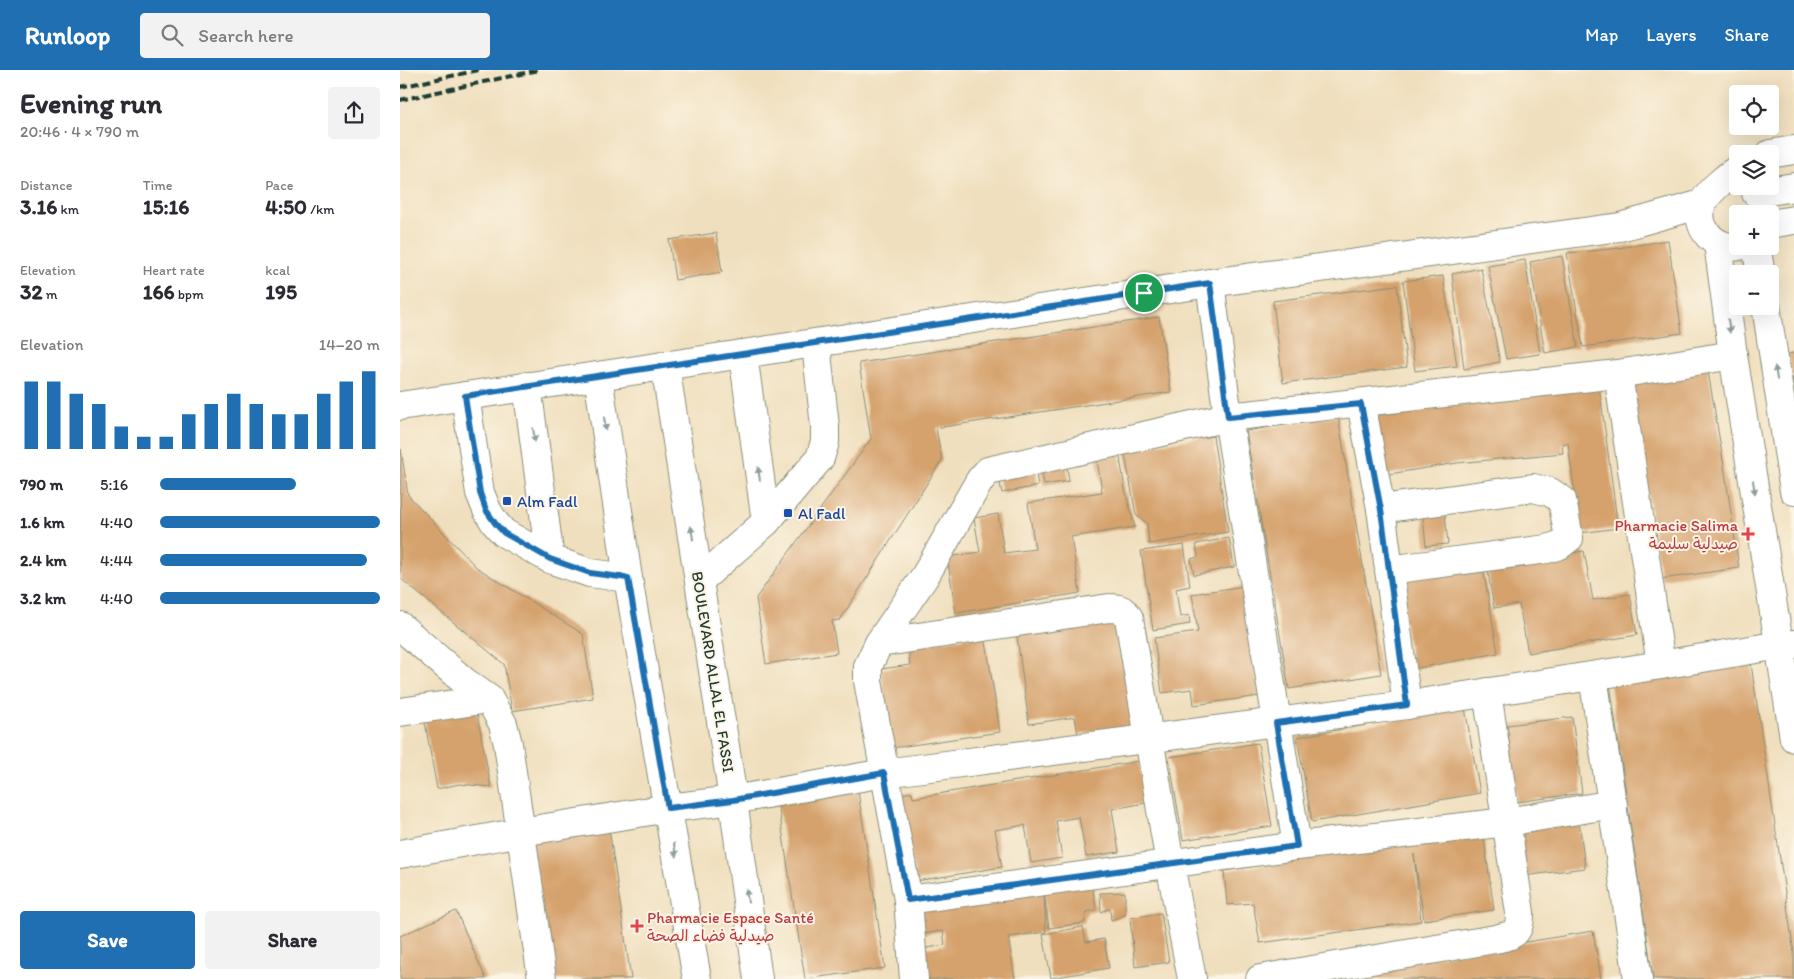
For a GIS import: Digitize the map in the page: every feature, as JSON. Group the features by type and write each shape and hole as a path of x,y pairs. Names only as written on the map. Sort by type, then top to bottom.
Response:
{"street":[{"path":"1779,152 1794,150"},
{"path":"1779,177 1794,172"},
{"path":"1779,188 1794,187"},
{"path":"400,406 1210,283 1620,227 1729,194"},
{"path":"1733,195 1700,213 1701,223 1720,240 1733,355 1787,644 1794,738"},
{"path":"1779,222 1794,220"},
{"path":"1620,227 1720,240"},
{"path":"1210,283 1228,417 1297,846"},
{"path":"1770,315 1783,345 1794,491"},
{"path":"699,581 766,522 820,458 825,442 816,344"},
{"path":"742,354 766,522"},
{"path":"914,979 908,900 868,681 868,666 879,643 925,576 980,480 988,471 1228,417 1361,404 1618,374 1733,355"},
{"name":"BOULEVARD ALLAL EL FASSI","path":"665,366 733,800 758,979"},
{"path":"1618,374 1661,666"},
{"path":"598,376 628,578 697,979"},
{"path":"528,386 550,559"},
{"path":"465,396 480,493 486,510 495,523 504,533 550,559 590,573 628,578"},
{"path":"1361,404 1381,510 1407,705"},
{"path":"1381,510 1532,488 1550,492 1562,500 1569,538 1560,545 1547,549 1389,570"},
{"path":"879,643 1118,608 1125,611 1130,618 1170,864 1192,979"},
{"path":"400,626 458,676 489,699 503,724 507,738 542,979"},
{"path":"400,854 521,832 668,808 733,800 884,773 1407,705 1661,666 1787,644"},
{"path":"1593,676 1638,979"},
{"path":"1260,979 1495,939 1516,932 1520,926 1520,913 1487,692"},
{"path":"400,712 489,699"},
{"path":"908,900 1297,846 1506,822 1613,804"}],"building":[{"path":"716,233 722,272 675,280 669,240"},
{"path":"1668,240 1682,333 1583,347 1567,253 1612,249"},
{"path":"1562,256 1578,347 1545,353 1530,262"},
{"path":"1525,260 1540,354 1506,359 1488,266"},
{"path":"1481,268 1500,362 1464,369 1452,274"},
{"path":"1443,276 1457,366 1415,371 1403,281"},
{"path":"1397,285 1407,367 1283,383 1273,301"},
{"path":"1159,317 1171,392 936,428 942,460 840,620 832,621 837,653 766,664 756,598 871,439 859,363"},
{"path":"1794,353 1794,386 1793,386 1788,354"},
{"path":"1707,365 1739,568 1661,579 1630,377"},
{"path":"1599,385 1618,528 1580,533 1568,443 1562,444 1563,453 1457,463 1383,475 1374,416"},
{"path":"1338,416 1381,674 1289,689 1246,431"},
{"path":"1213,436 1228,532 1149,544 1147,523 1136,515 1124,449"},
{"path":"401,449 408,495 476,567 583,634 593,698 512,711 504,664 400,578"},
{"path":"1119,452 1125,489 1135,527 1071,537 1080,593 956,613 947,557 980,552 974,518 998,514 1004,553 1035,549 1028,503 1102,492 1096,453"},
{"path":"1066,461 1069,481 1044,485 1041,465"},
{"path":"1035,467 1038,486 1002,493 998,474"},
{"path":"1445,514 1448,544 1426,546 1423,517"},
{"path":"1229,538 1234,567 1194,575 1191,559 1198,557 1196,544"},
{"path":"1184,545 1190,586 1176,589 1180,617 1189,615 1190,624 1153,630 1141,551"},
{"path":"1584,551 1593,600 1630,594 1637,635 1528,653 1519,604 1494,608 1487,567"},
{"path":"1482,563 1498,653 1413,669 1397,579"},
{"path":"1244,586 1260,696 1194,705 1192,689 1162,693 1154,638 1198,632 1192,594"},
{"path":"1123,614 1139,726 1078,734 1075,717 1029,724 1016,629"},
{"path":"985,635 1000,732 892,748 881,669 910,665 908,646"},
{"path":"1750,657 1794,953 1794,979 1653,979 1609,677"},
{"path":"476,708 491,787 459,784 437,789 424,717"},
{"path":"1465,708 1480,793 1312,822 1297,737"},
{"path":"1572,717 1582,793 1517,802 1507,725"},
{"path":"1258,743 1272,826 1183,840 1169,757"},
{"path":"1139,761 1146,803 1112,809 1119,852 1086,857 1079,817 1056,821 1062,858 1031,863 1025,825 995,830 1002,867 916,881 901,794 912,792 913,798"},
{"path":"858,791 885,968 805,979 778,803"},
{"path":"1579,820 1585,868 1523,876 1517,828"},
{"path":"609,828 631,979 552,979 531,839"},
{"path":"1483,831 1494,910 1424,920 1414,854 1421,921 1260,943 1253,903 1227,905 1224,871"},
{"path":"1092,883 1096,910 1087,912 1084,923 1049,928 1044,894 1046,932 1008,937 1015,979 926,979 921,949 945,945 943,931 923,934 918,902"},
{"path":"1125,892 1125,915 1111,920 1110,908 1101,912 1100,893"},
{"path":"456,911 486,979 400,979 400,936"},
{"path":"1161,913 1169,962 1135,967 1130,918"},
{"path":"1083,927 1086,942 1104,939 1109,968 1051,978 1043,934"},
{"path":"1593,931 1601,979 1309,979 1309,978"}],"railway":[{"path":"400,87 479,70"},
{"path":"400,100 539,70"}],"place":[{"name":"Alm Fadl","path":"507,501"},
{"name":"Al Fadl","path":"788,513"},
{"name":"Pharmacie Salima صيدلية سليمة","path":"1748,534"},
{"name":"Pharmacie Espace Santé صيدلية فضاء الصحة","path":"637,926"}],"route":[{"path":"1210,283 1228,417 1361,404 1381,510 1407,705 1276,723 1297,846 908,900 884,773 733,800 668,808 628,578 590,573 550,559 504,533 495,523 486,510 480,493 465,396 1144,293 1210,283"}]}
